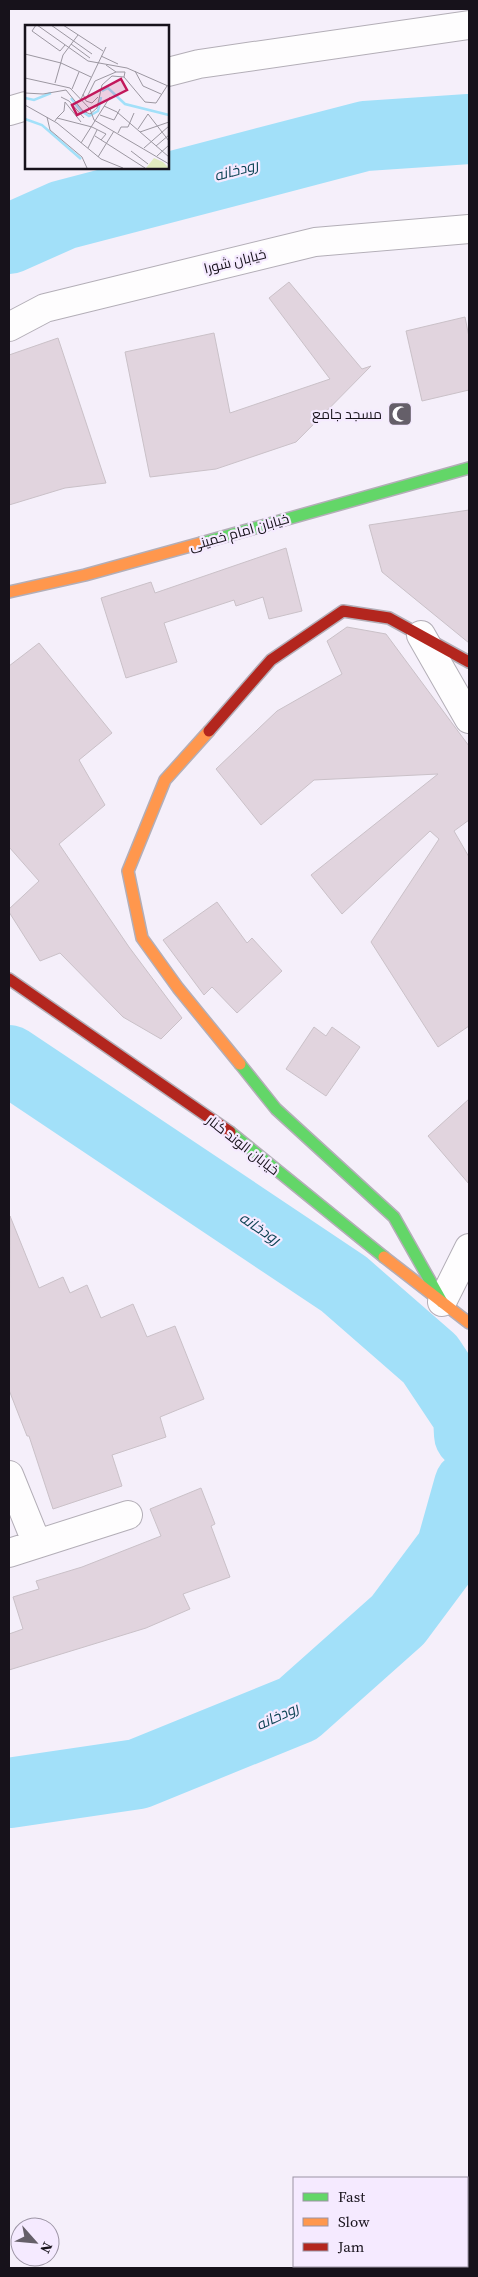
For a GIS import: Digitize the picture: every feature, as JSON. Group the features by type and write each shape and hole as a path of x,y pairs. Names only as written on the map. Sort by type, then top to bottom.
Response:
{"street":[{"path":"169,72 199,64 469,25"},
{"path":"9,112 25,106"},
{"name":"خیابان شورا","path":"9,327 45,308 315,242 469,228"},
{"name":"خیابان امام خمینی","path":"9,592 85,575 469,468"},
{"path":"442,1302 394,1217 276,1109 178,988 142,938 128,871 165,780 271,660 343,611 389,618 469,662"},
{"path":"421,635 469,720"},
{"name":"خیابان الوند کنار","path":"9,978 239,1138 319,1206 469,1322"},
{"path":"442,1302 469,1248"},
{"path":"9,1475 37,1544"},
{"path":"9,1553 128,1515"}],"building":[{"path":"289,282 362,369 371,366 296,442 216,469 150,477 125,352 214,333 230,413 330,379 269,298"},
{"path":"465,317 469,337 469,390 422,401 406,331"},
{"path":"58,338 106,483 65,488 9,505 9,355"},
{"path":"469,510 469,643 382,572 369,525"},
{"path":"286,548 302,611 269,619 263,597 236,606 234,600 164,623 177,662 126,678 101,598 151,582 155,593"},
{"path":"347,627 386,634 469,746 469,820 454,831 469,857 469,1026 438,1047 371,942 439,839 430,831 342,914 311,875 438,774 314,780 261,825 216,769 277,711 342,674 327,641"},
{"path":"39,643 112,733 79,760 105,805 59,844 129,947 182,1018 161,1039 123,1017 60,953 40,961 9,912 9,909 39,881 9,847 9,666"},
{"path":"217,902 247,943 252,938 282,971 237,1013 212,987 204,995 163,940"},
{"path":"314,1027 326,1036 332,1027 360,1047 326,1096 286,1069"},
{"path":"469,1099 469,1184 428,1136"},
{"path":"10,1216 39,1288 63,1277 70,1293 87,1285 101,1318 133,1304 147,1337 175,1326 204,1399 160,1417 166,1437 112,1455 122,1486 53,1509 29,1436 27,1436 9,1390"},
{"path":"201,1488 215,1524 211,1526 230,1577 183,1594 190,1609 146,1628 9,1670 9,1634 23,1629 13,1597 39,1589 36,1581 82,1567 161,1536 150,1509"}],"waterway":[{"name":"رودخانه","path":"9,239 63,215 365,136 469,129"},
{"name":"رودخانه","path":"9,1060 344,1284 430,1359 468,1416 469,1435"},
{"name":"رودخانه","path":"9,1793 138,1774 298,1709 398,1620 451,1549 469,1485"}],"traffic: fast":[{"path":"201,543 469,468"},
{"path":"240,1064 276,1109 394,1217 442,1302"},
{"path":"230,1132 384,1257"}],"traffic: slow":[{"path":"9,592 85,575 201,543"},
{"path":"209,731 165,780 128,871 142,938 178,988 240,1064"},
{"path":"384,1257 469,1323"}],"traffic: jam":[{"path":"209,731 271,660 343,611 389,618 469,662"},
{"path":"9,979 230,1132"}],"place":[{"name":"مسجد جامع","path":"400,414"}]}
